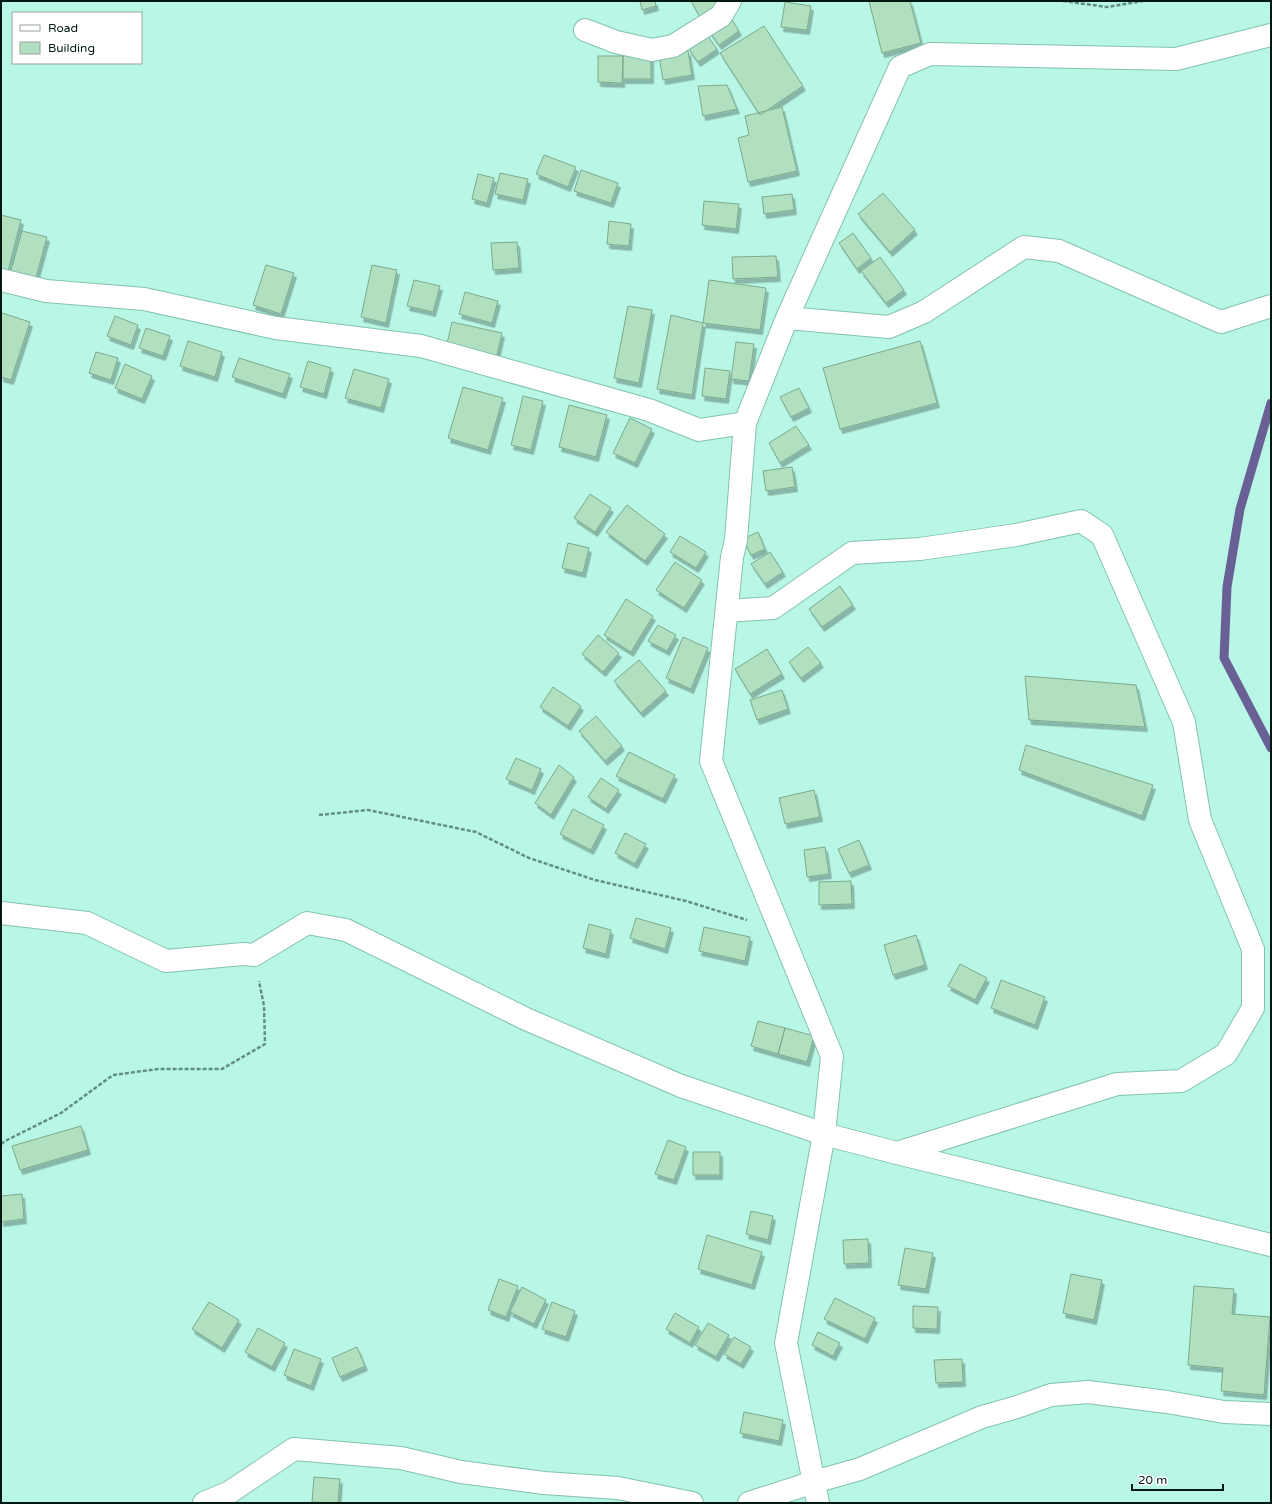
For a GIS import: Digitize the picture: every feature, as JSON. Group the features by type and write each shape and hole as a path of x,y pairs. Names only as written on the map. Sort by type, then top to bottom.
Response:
{"street":[{"path":"585,30 616,42 652,50 672,46 721,16 730,1"},
{"path":"818,1503 786,1343 824,1134 832,1056 711,761 732,557 736,540 745,423 787,318 900,67 930,54 1176,59 1271,34"},
{"path":"787,318 889,327 924,312 1024,247 1059,251 1221,322 1271,306"},
{"path":"1,280 46,291 144,299 276,328 421,346 649,410 699,430 745,423"},
{"path":"727,611 773,608 852,553 920,548 1016,535 1081,521 1102,535 1184,722 1200,820 1253,949 1254,1008 1226,1054 1181,1081 1117,1084 897,1153"},
{"path":"1,913 87,923 166,961 243,954 254,955 307,923 346,930 526,1019 681,1086 824,1134 1271,1245"},
{"path":"749,1503 860,1469 982,1417 1051,1395 1088,1392 1167,1402 1224,1412 1271,1414"},
{"path":"204,1503 230,1492 294,1449 401,1458 461,1472 544,1483 618,1488 692,1503"}],"path":[{"path":"1063,1 1107,7 1144,1"},
{"path":"319,815 368,810 476,832 529,858 595,880 686,901 780,930"},
{"path":"1,1144 61,1113 113,1075 158,1069 222,1069 265,1044 264,1006 254,955"}],"building":[{"path":"640,1 655,1 656,6 642,10"},
{"path":"691,1 719,1 721,5 700,17"},
{"path":"869,1 910,1 921,43 882,53"},
{"path":"785,2 811,6 807,30 781,27"},
{"path":"730,17 739,31 719,45 709,31"},
{"path":"764,26 803,86 760,115 720,53"},
{"path":"707,35 717,49 698,62 688,48"},
{"path":"688,51 692,75 663,80 659,56"},
{"path":"623,54 651,54 651,79 623,79"},
{"path":"598,56 623,56 622,83 598,82"},
{"path":"727,85 737,109 703,116 698,86"},
{"path":"782,107 797,171 748,182 738,138 749,135 745,116"},
{"path":"544,155 576,167 568,187 536,174"},
{"path":"581,170 618,183 611,203 574,191"},
{"path":"500,173 528,179 523,200 495,194"},
{"path":"478,174 494,178 487,203 472,199"},
{"path":"883,193 915,230 890,252 858,214"},
{"path":"792,194 794,210 764,214 762,197"},
{"path":"704,201 739,204 736,229 702,225"},
{"path":"1,215 21,220 7,275 1,274"},
{"path":"609,221 631,224 629,246 607,244"},
{"path":"22,231 47,237 35,281 10,274"},
{"path":"853,233 871,258 857,269 839,243"},
{"path":"517,242 519,268 493,270 491,243"},
{"path":"776,256 778,277 733,279 732,257"},
{"path":"880,257 904,290 886,303 861,271"},
{"path":"266,265 294,273 281,314 253,305"},
{"path":"372,265 397,270 386,323 361,317"},
{"path":"414,280 440,286 433,312 407,306"},
{"path":"709,280 766,288 760,330 703,323"},
{"path":"465,292 498,301 492,323 459,314"},
{"path":"628,306 652,310 639,383 614,378"},
{"path":"2,313 30,322 11,380 1,377"},
{"path":"671,315 703,323 692,395 657,389"},
{"path":"115,316 138,325 131,345 107,336"},
{"path":"452,322 502,333 496,359 446,348"},
{"path":"146,328 170,336 163,356 139,348"},
{"path":"188,341 222,352 215,377 180,366"},
{"path":"920,341 937,403 840,429 823,368"},
{"path":"736,342 754,344 749,381 731,379"},
{"path":"96,352 118,358 111,380 89,373"},
{"path":"239,358 290,374 283,394 232,377"},
{"path":"308,361 331,368 324,394 300,387"},
{"path":"125,364 152,376 142,399 115,388"},
{"path":"705,368 730,371 726,399 702,396"},
{"path":"354,369 389,379 381,408 345,398"},
{"path":"463,387 503,398 488,450 448,438"},
{"path":"799,388 809,408 791,417 780,397"},
{"path":"523,396 543,401 531,450 511,445"},
{"path":"569,405 607,415 596,457 559,447"},
{"path":"630,418 652,429 635,463 613,453"},
{"path":"796,426 809,445 780,463 769,443"},
{"path":"792,467 795,487 766,491 763,471"},
{"path":"590,494 611,508 595,532 574,518"},
{"path":"627,505 665,534 645,561 606,532"},
{"path":"758,532 765,549 751,555 743,539"},
{"path":"680,536 706,552 696,568 670,552"},
{"path":"568,543 589,548 583,573 562,568"},
{"path":"770,552 783,572 765,584 751,564"},
{"path":"675,562 702,580 684,608 656,590"},
{"path":"840,586 853,605 822,627 809,609"},
{"path":"626,599 653,616 631,652 604,635"},
{"path":"658,625 676,635 667,651 648,641"},
{"path":"598,635 619,653 603,672 582,654"},
{"path":"683,637 708,648 691,689 666,678"},
{"path":"808,647 821,663 801,678 789,662"},
{"path":"767,649 782,674 750,694 735,669"},
{"path":"639,660 666,691 641,713 614,681"},
{"path":"1025,676 1136,685 1145,727 1029,720"},
{"path":"553,687 581,706 568,726 540,707"},
{"path":"782,690 788,709 757,720 750,700"},
{"path":"596,716 622,746 605,761 579,731"},
{"path":"1026,745 1153,785 1142,816 1019,770"},
{"path":"629,752 675,775 663,799 616,776"},
{"path":"516,758 541,769 532,790 506,779"},
{"path":"559,765 574,777 551,815 535,803"},
{"path":"601,778 619,790 606,809 588,797"},
{"path":"814,790 820,817 785,824 779,798"},
{"path":"573,809 604,825 591,850 560,834"},
{"path":"625,833 646,844 635,864 615,853"},
{"path":"859,840 869,865 849,873 838,849"},
{"path":"825,847 829,874 807,877 804,850"},
{"path":"851,881 852,904 819,905 819,882"},
{"path":"636,918 671,928 665,949 630,938"},
{"path":"589,924 611,930 606,954 583,948"},
{"path":"704,927 750,937 745,961 699,951"},
{"path":"916,935 925,965 893,975 884,945"},
{"path":"960,964 987,978 975,1000 948,986"},
{"path":"1001,980 1045,997 1035,1025 991,1008"},
{"path":"758,1021 785,1028 778,1054 751,1046"},
{"path":"785,1028 814,1036 807,1062 778,1054"},
{"path":"81,1126 88,1150 20,1170 12,1146"},
{"path":"668,1140 686,1147 674,1180 655,1174"},
{"path":"693,1152 720,1152 720,1175 693,1175"},
{"path":"22,1194 24,1219 1,1222 1,1196"},
{"path":"751,1211 773,1216 768,1240 746,1234"},
{"path":"707,1235 762,1252 752,1285 698,1269"},
{"path":"868,1239 869,1263 844,1264 843,1240"},
{"path":"905,1248 933,1253 926,1289 898,1285"},
{"path":"1071,1274 1102,1280 1094,1320 1063,1313"},
{"path":"499,1279 518,1286 506,1317 488,1310"},
{"path":"1194,1286 1234,1289 1232,1314 1270,1317 1264,1395 1221,1391 1223,1368 1188,1365"},
{"path":"522,1287 546,1300 534,1324 510,1312"},
{"path":"835,1298 875,1318 865,1339 824,1319"},
{"path":"209,1302 239,1320 222,1348 192,1329"},
{"path":"552,1302 575,1311 566,1337 542,1329"},
{"path":"913,1306 938,1307 937,1329 913,1328"},
{"path":"675,1313 699,1327 690,1343 666,1329"},
{"path":"708,1323 729,1335 716,1357 695,1345"},
{"path":"258,1328 285,1343 272,1367 245,1352"},
{"path":"818,1332 840,1343 833,1356 812,1345"},
{"path":"734,1337 751,1347 741,1364 724,1354"},
{"path":"357,1347 365,1366 340,1377 332,1358"},
{"path":"294,1349 321,1359 311,1386 284,1375"},
{"path":"962,1359 963,1382 936,1383 934,1360"},
{"path":"744,1412 783,1420 779,1441 740,1433"},
{"path":"314,1477 340,1479 338,1503 312,1502"}],"waterway":[{"path":"1271,403 1240,509 1227,587 1224,658 1271,748"}]}
